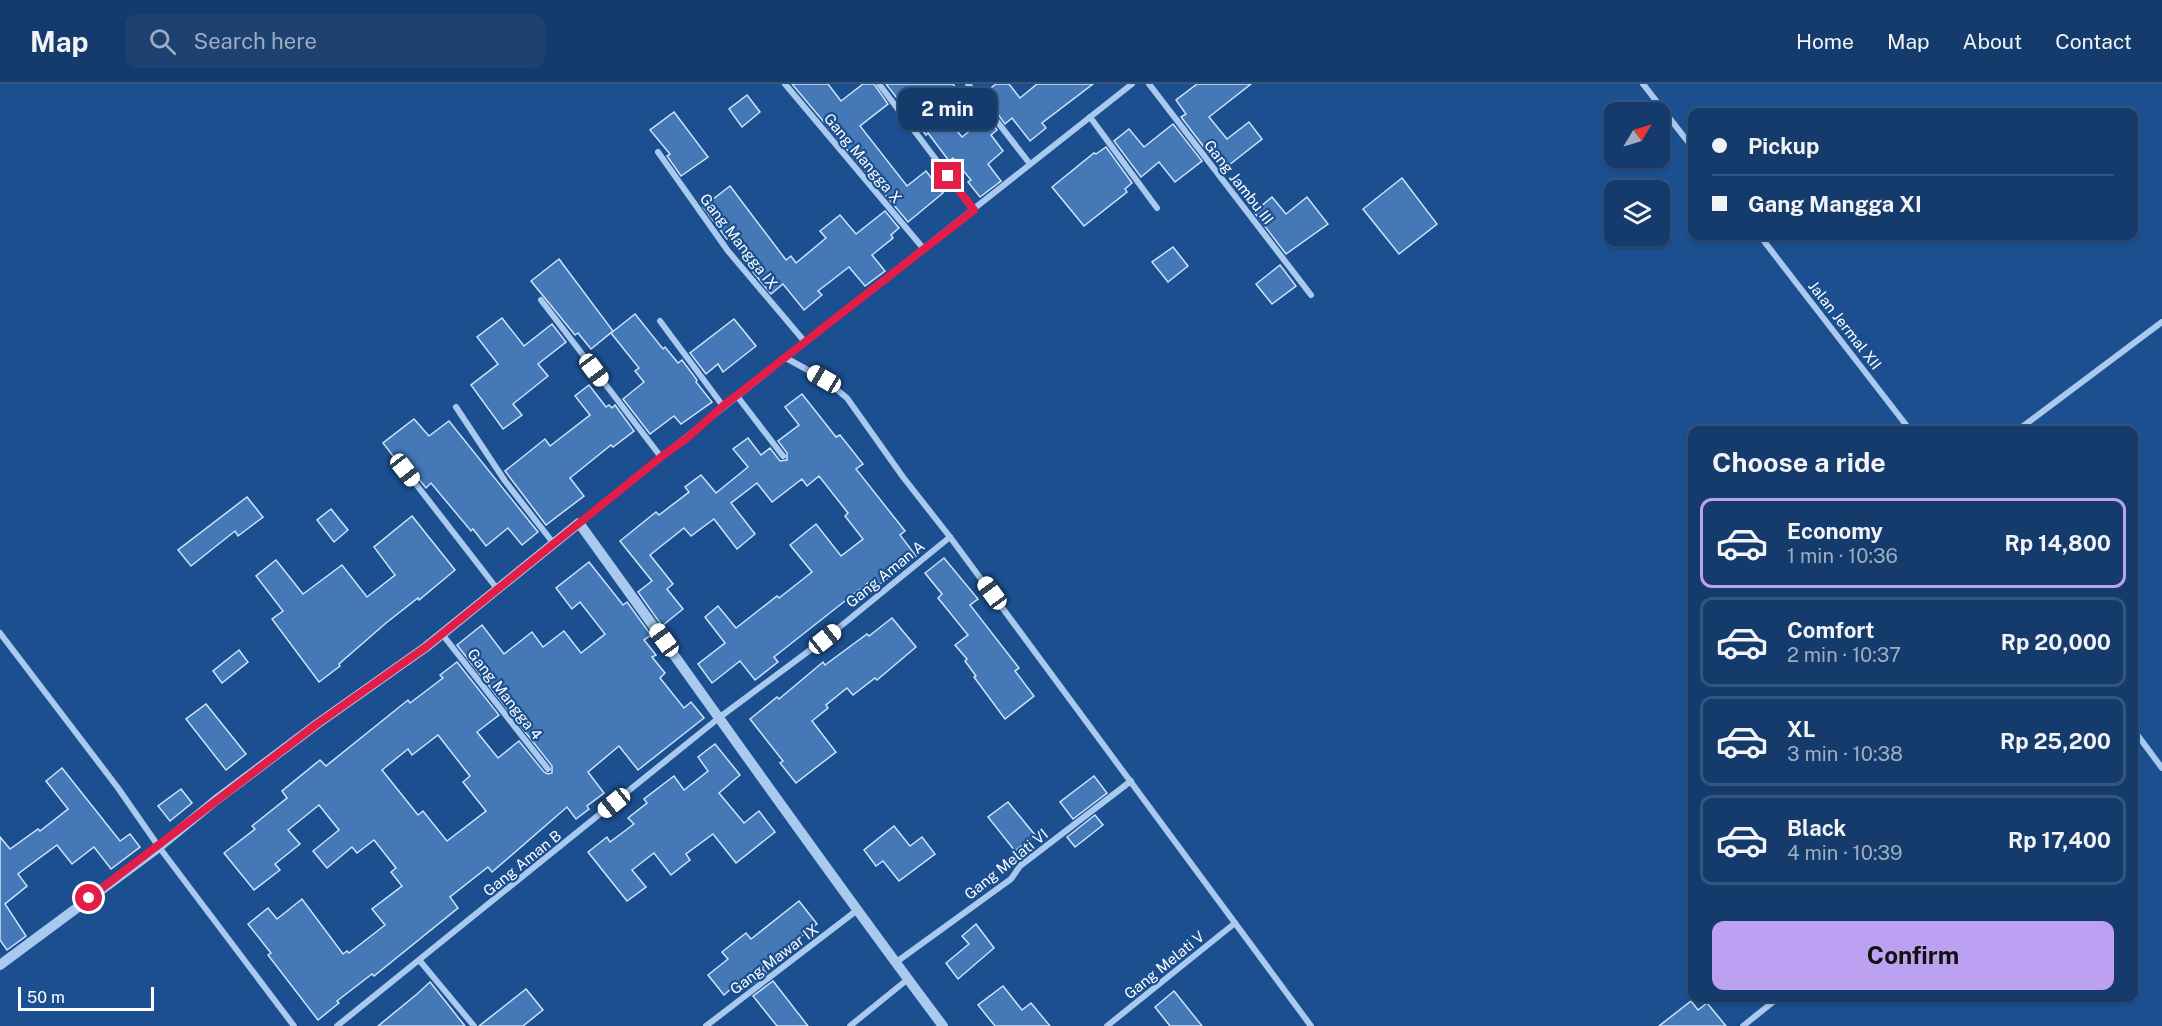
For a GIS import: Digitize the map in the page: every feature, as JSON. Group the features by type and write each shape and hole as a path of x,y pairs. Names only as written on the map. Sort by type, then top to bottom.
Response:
{"street":[{"name":"Gang Mangga X","path":"785,84 923,248"},
{"path":"879,84 974,210"},
{"path":"968,84 1030,164"},
{"path":"0,965 159,847 216,800 442,634 687,438 723,406 1132,84"},
{"name":"Gang Jambu III","path":"1149,84 1311,295"},
{"path":"1643,84 1688,142"},
{"path":"1090,117 1158,208"},
{"name":"Gang Mangga IX","path":"658,152 728,251 805,342"},
{"name":"Jalan Jermal XII","path":"1763,240 1907,426"},
{"path":"541,300 661,457"},
{"path":"660,321 723,406"},
{"path":"2023,426 2162,322"},
{"path":"786,358 824,379 847,398 903,477 950,537 1311,1026"},
{"path":"737,396 783,456"},
{"path":"456,407 505,481 554,544"},
{"path":"405,470 498,590"},
{"path":"579,524 720,717 856,911 943,1026"},
{"name":"Gang Aman A","path":"720,717 825,639 950,537"},
{"path":"0,633 294,1026"},
{"name":"Gang Mangga 4","path":"442,634 471,668 548,769"},
{"name":"Gang Aman B","path":"337,1026 720,717"},
{"path":"2138,736 2162,768"},
{"name":"Gang Melati VI","path":"895,963 1011,879 1020,866 1131,782"},
{"name":"Gang Mawar IX","path":"706,1026 856,911"},
{"name":"Gang Melati V","path":"1107,1026 1235,923"},
{"path":"420,961 474,1026"},
{"path":"850,1026 908,979"},
{"path":"1743,1026 1773,1002"}],"building":[{"path":"792,84 828,84 841,101 863,84 874,84 888,104 860,126 907,186 926,171 943,193 908,222"},
{"path":"886,84 953,84 962,96 942,112 962,137 987,117 997,130 991,135 1003,151 988,164 1001,181 980,197 968,182 971,180 953,158 949,161"},
{"path":"996,84 1009,84 1020,98 1037,84 1093,84 1042,123 1046,128 1030,141 1012,118 1005,124 983,94"},
{"path":"1197,84 1251,84 1209,117 1227,139 1249,122 1262,139 1224,169 1212,153 1210,155 1181,117 1186,114 1176,100"},
{"path":"747,95 760,112 742,127 729,109"},
{"path":"674,112 708,157 681,176 667,156 670,154 650,130"},
{"path":"1173,124 1202,161 1175,182 1159,162 1141,177 1114,141 1129,129 1144,147"},
{"path":"1106,147 1132,183 1125,189 1127,192 1084,226 1052,187 1094,153"},
{"path":"1402,178 1437,224 1399,254 1363,209"},
{"path":"730,186 786,260 791,256 796,263 826,238 820,231 840,215 856,234 885,211 899,228 891,235 893,238 872,255 885,271 865,286 849,267 818,291 822,295 804,310 783,284 771,294 753,272 759,268 733,235 727,239 703,207"},
{"path":"1272,197 1286,214 1307,197 1328,224 1286,254 1254,212"},
{"path":"1173,247 1188,266 1168,282 1152,262"},
{"path":"559,259 613,331 591,349 578,333 575,335 531,281"},
{"path":"1280,265 1296,286 1272,304 1256,284"},
{"path":"635,314 663,349 665,347 678,363 682,360 712,402 681,424 674,416 650,434 623,399 644,382 635,371 639,368 611,333"},
{"path":"502,318 524,346 552,324 566,342 538,364 548,376 513,404 522,415 503,429 471,385 498,364 477,337"},
{"path":"734,319 756,346 723,372 718,364 706,374 690,353"},
{"path":"589,385 606,407 609,405 612,408 615,405 634,431 613,447 611,445 570,478 584,496 546,525 505,471 545,439 550,446 590,415 575,396"},
{"path":"802,394 836,437 840,435 863,464 856,469 905,531 900,535 916,556 874,589 869,582 774,657 778,662 755,680 740,661 712,683 698,664 725,643 705,617 718,606 736,628 812,572 790,545 816,524 841,556 863,539 845,516 848,513 819,476 807,486 802,479 772,502 757,483 731,503 755,534 737,549 714,519 691,536 684,528 650,555 673,584 667,589 683,609 662,626 638,592 652,581 620,541 656,512 659,515 689,492 685,487 701,475 716,493 748,467 733,449 748,438 761,455 770,448 780,461 787,460 787,453 778,441 799,425 785,407"},
{"path":"414,419 429,436 449,421 538,532 522,545 508,528 486,546 431,483 426,488 405,462 400,465 383,443"},
{"path":"247,497 263,517 238,536 235,531 191,566 178,550"},
{"path":"331,509 348,530 334,542 317,520"},
{"path":"412,516 455,570 419,600 418,598 386,623 339,664 340,666 319,682 272,619 283,611 256,576 276,560 303,594 342,565 367,597 395,575 374,547"},
{"path":"944,558 978,599 970,605 1019,668 1015,671 1034,696 1005,719 974,677 976,676 965,661 967,659 955,645 968,635 938,598 942,594 925,573"},
{"path":"589,562 623,605 627,602 651,635 644,640 656,655 652,657 665,673 660,678 684,708 691,702 704,718 638,770 619,746 588,772 604,793 587,806 589,809 576,819 567,807 492,872 488,867 450,897 458,908 374,976 372,974 337,1001 339,1003 318,1020 268,955 271,953 248,924 268,908 277,919 302,899 343,954 347,951 349,953 385,925 372,909 402,886 391,872 396,868 374,840 357,853 352,847 327,868 313,851 339,830 319,805 288,830 300,844 275,864 280,870 254,890 224,853 255,829 252,826 287,798 282,791 320,760 326,766 408,700 410,703 443,678 440,675 457,662 499,715 477,732 498,758 519,741 544,772 552,773 552,766 457,645 482,625 504,654 532,632 543,647 564,631 581,653 605,634 580,602 572,609 556,588","holes":["438,735 470,776 463,782 486,811 447,841 423,811 418,815 382,770 408,749 412,755"]},
{"path":"892,618 916,647 877,680 875,678 853,695 847,688 826,705 828,708 812,721 836,752 796,783 780,763 783,761 750,719 777,697 779,699 823,662 825,665"},
{"path":"239,650 248,662 222,683 213,671"},
{"path":"206,704 246,754 226,770 186,719"},
{"path":"715,744 740,775 719,793 744,823 759,811 775,832 736,863 713,834 686,854 690,860 671,875 654,853 632,870 646,887 627,901 588,852 607,837 610,842 634,824 628,818 647,803 644,799 674,776 684,790 708,771 698,757"},
{"path":"62,768 120,841 130,834 140,847 111,869 94,847 72,864 57,845 18,874 27,886 5,904 26,936 7,950 0,940 0,837 10,849 38,829 40,831 68,809 46,781"},
{"path":"1094,776 1107,793 1073,819 1060,802"},
{"path":"181,789 192,803 170,821 158,806"},
{"path":"1008,802 1035,835 1015,851 988,817"},
{"path":"1095,815 1103,825 1075,847 1067,837"},
{"path":"894,826 910,846 922,837 935,854 899,881 883,861 876,866 864,850"},
{"path":"799,901 817,924 762,968 766,973 747,988 741,980 724,995 708,975 728,959 722,952 746,933 751,939"},
{"path":"976,924 994,948 958,979 946,963 969,944 962,936"},
{"path":"773,981 808,1026 777,1026 753,996"},
{"path":"430,982 465,1026 378,1026 417,994"},
{"path":"1003,986 1022,1010 1031,1003 1050,1026 995,1026 978,1005"},
{"path":"526,989 543,1010 523,1026 479,1026"},
{"path":"1174,991 1202,1026 1170,1026 1155,1007"},
{"path":"1692,1002 1698,1010 1707,1003 1726,1026 1659,1026"}],"route":[{"path":"89,898 159,847 216,800 317,724 381,681 426,647 687,438 723,406 974,210 948,176"}]}
